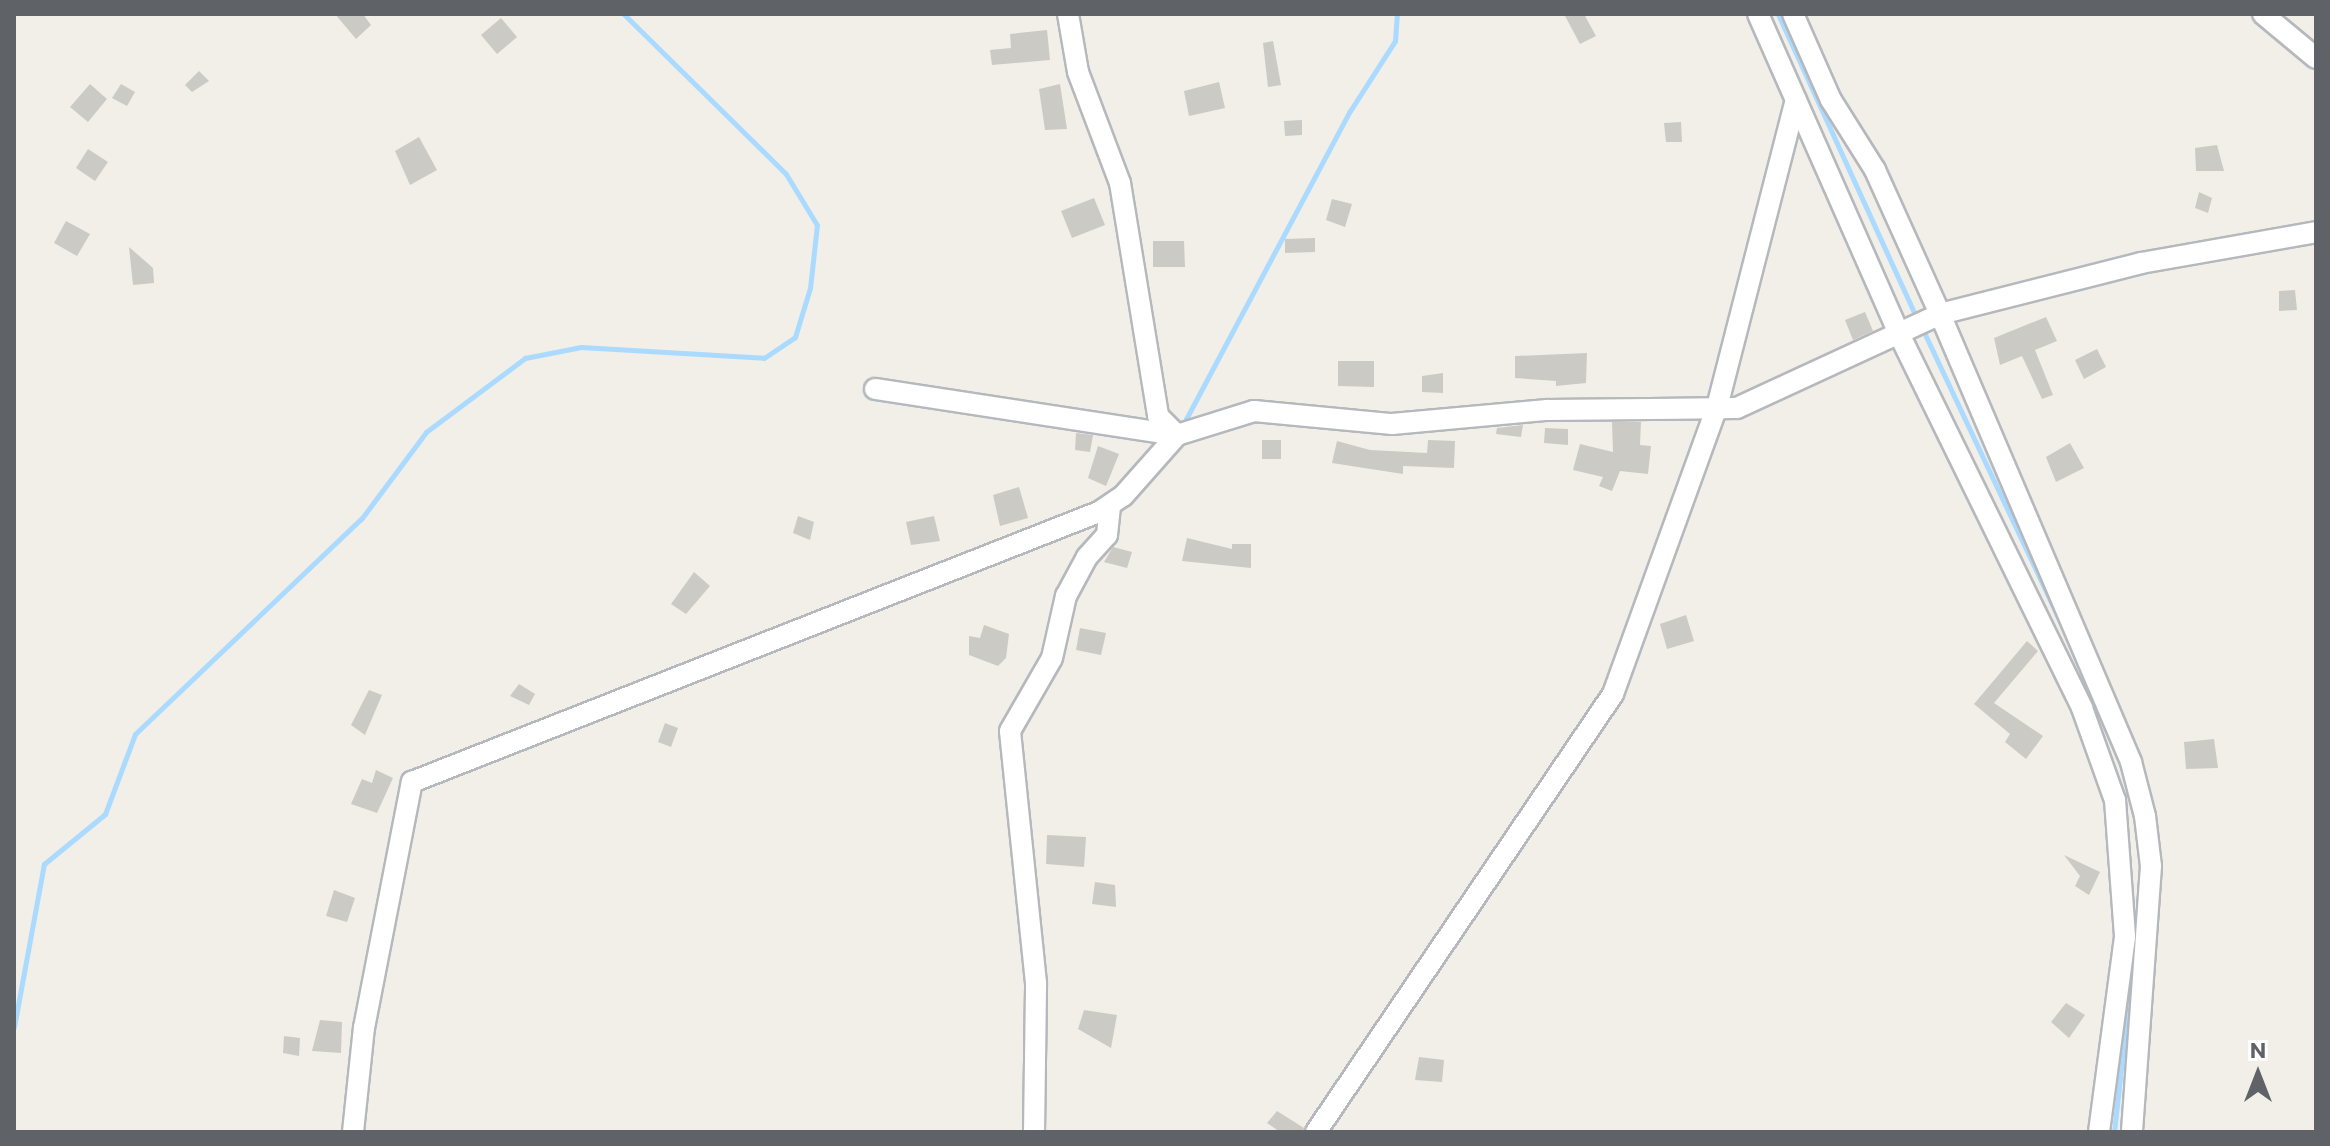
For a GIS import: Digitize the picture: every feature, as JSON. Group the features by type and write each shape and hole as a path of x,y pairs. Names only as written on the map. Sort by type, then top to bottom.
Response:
{"street":[{"path":"1068,14 1078,72 1120,183 1158,416 1177,435"},
{"path":"1758,14 1904,335 2082,708 2115,800 2125,937 2099,1132"},
{"path":"1793,14 1831,100 1875,170 1940,314 2131,762 2145,816 2151,866 2132,1132"},
{"path":"2263,14 2316,58"},
{"path":"1316,1132 1613,694 1717,407 1796,100"},
{"path":"875,389 1177,435 1254,411 1392,424 1547,410 1717,407 1755,403 1904,335 1940,314 2141,263 2316,232"},
{"path":"353,1132 364,1028 412,782 1110,505 1177,435"},
{"path":"1034,1132 1036,983 1010,731 1052,658 1066,596 1087,557 1107,535 1110,505"}],"building":[{"path":"335,14 363,14 371,25 356,39"},
{"path":"1564,14 1584,14 1596,36 1580,44"},
{"path":"501,18 517,37 497,54 481,35"},
{"path":"1047,30 1050,60 992,65 990,50 1011,48 1010,34"},
{"path":"1273,41 1281,85 1268,87 1263,43"},
{"path":"199,71 209,81 192,92 185,85"},
{"path":"1219,82 1225,108 1189,116 1184,91"},
{"path":"90,84 107,99 88,122 70,107"},
{"path":"121,84 135,92 127,106 112,98"},
{"path":"1060,84 1067,129 1045,130 1039,89"},
{"path":"1302,120 1302,135 1285,136 1284,121"},
{"path":"1681,122 1682,142 1666,142 1664,123"},
{"path":"419,137 437,170 410,185 395,151"},
{"path":"2217,145 2224,171 2196,171 2195,148"},
{"path":"88,149 108,162 95,181 76,168"},
{"path":"2199,192 2212,198 2208,213 2195,208"},
{"path":"1094,198 1105,225 1072,238 1061,211"},
{"path":"1332,199 1352,204 1345,227 1326,220"},
{"path":"66,221 90,234 77,256 54,243"},
{"path":"1315,238 1315,252 1285,253 1285,239"},
{"path":"1153,241 1184,241 1185,267 1153,267"},
{"path":"129,247 153,268 154,283 133,285"},
{"path":"2295,290 2297,310 2279,311 2279,291"},
{"path":"1865,312 1873,331 1853,340 1845,320"},
{"path":"2046,317 2057,341 2035,350 2053,395 2042,399 2022,356 2000,365 1994,338"},
{"path":"2097,349 2106,367 2084,379 2075,360"},
{"path":"1587,353 1586,383 1556,386 1556,381 1515,378 1515,356"},
{"path":"1338,361 1374,361 1374,387 1338,386"},
{"path":"1443,373 1443,393 1422,392 1422,376"},
{"path":"1612,422 1641,422 1640,445 1651,446 1648,474 1620,471 1612,491 1599,486 1603,477 1573,470 1580,444 1613,452"},
{"path":"1523,425 1521,437 1496,434 1497,428"},
{"path":"1545,428 1568,429 1568,445 1544,443"},
{"path":"1076,433 1093,435 1090,452 1075,450"},
{"path":"1262,440 1281,440 1281,459 1262,459"},
{"path":"1428,440 1455,441 1454,468 1403,466 1403,474 1332,463 1337,441 1370,450 1427,453"},
{"path":"2070,443 2084,468 2056,482 2046,457"},
{"path":"1098,446 1119,454 1106,486 1088,478"},
{"path":"1019,487 1028,518 1000,526 993,495"},
{"path":"798,516 814,522 810,540 793,533"},
{"path":"934,516 940,541 911,545 906,522"},
{"path":"1187,538 1232,549 1232,544 1251,544 1251,568 1182,561"},
{"path":"1113,547 1132,552 1127,568 1104,562"},
{"path":"694,572 710,586 686,614 671,604"},
{"path":"1686,615 1694,641 1667,649 1660,624"},
{"path":"984,625 1009,634 1006,658 998,666 969,655 969,636 980,638"},
{"path":"1080,628 1106,633 1101,655 1076,650"},
{"path":"2027,641 2038,651 1994,703 2043,736 2026,759 2005,742 2010,734 1974,704"},
{"path":"519,684 535,694 529,705 510,696"},
{"path":"369,690 382,695 365,735 351,725"},
{"path":"665,723 678,728 671,747 658,742"},
{"path":"2214,739 2218,768 2186,769 2184,742"},
{"path":"376,770 393,778 377,813 351,804 362,779 372,783"},
{"path":"1047,835 1086,837 1084,867 1046,864"},
{"path":"2064,855 2100,872 2089,895 2075,886 2080,876"},
{"path":"1095,882 1115,885 1116,907 1092,904"},
{"path":"334,890 355,898 347,922 326,916"},
{"path":"2066,1003 2085,1015 2069,1038 2051,1022"},
{"path":"1084,1010 1117,1015 1111,1048 1078,1029"},
{"path":"320,1020 342,1022 341,1053 312,1051"},
{"path":"284,1036 300,1038 299,1056 283,1053"},
{"path":"1419,1057 1444,1060 1442,1082 1415,1080"},
{"path":"1277,1111 1304,1128 1303,1132 1280,1132 1267,1123"}],"waterway":[{"path":"14,1027 44,864 105,814 135,734 362,518 426,432 525,358 581,347 764,358 795,337 810,288 817,225 786,174 624,14"},
{"path":"1186,419 1350,111 1395,41 1397,14"},
{"path":"1778,14 1917,319"},
{"path":"1922,328 2059,619"},
{"path":"2114,1132 2138,913"}]}
